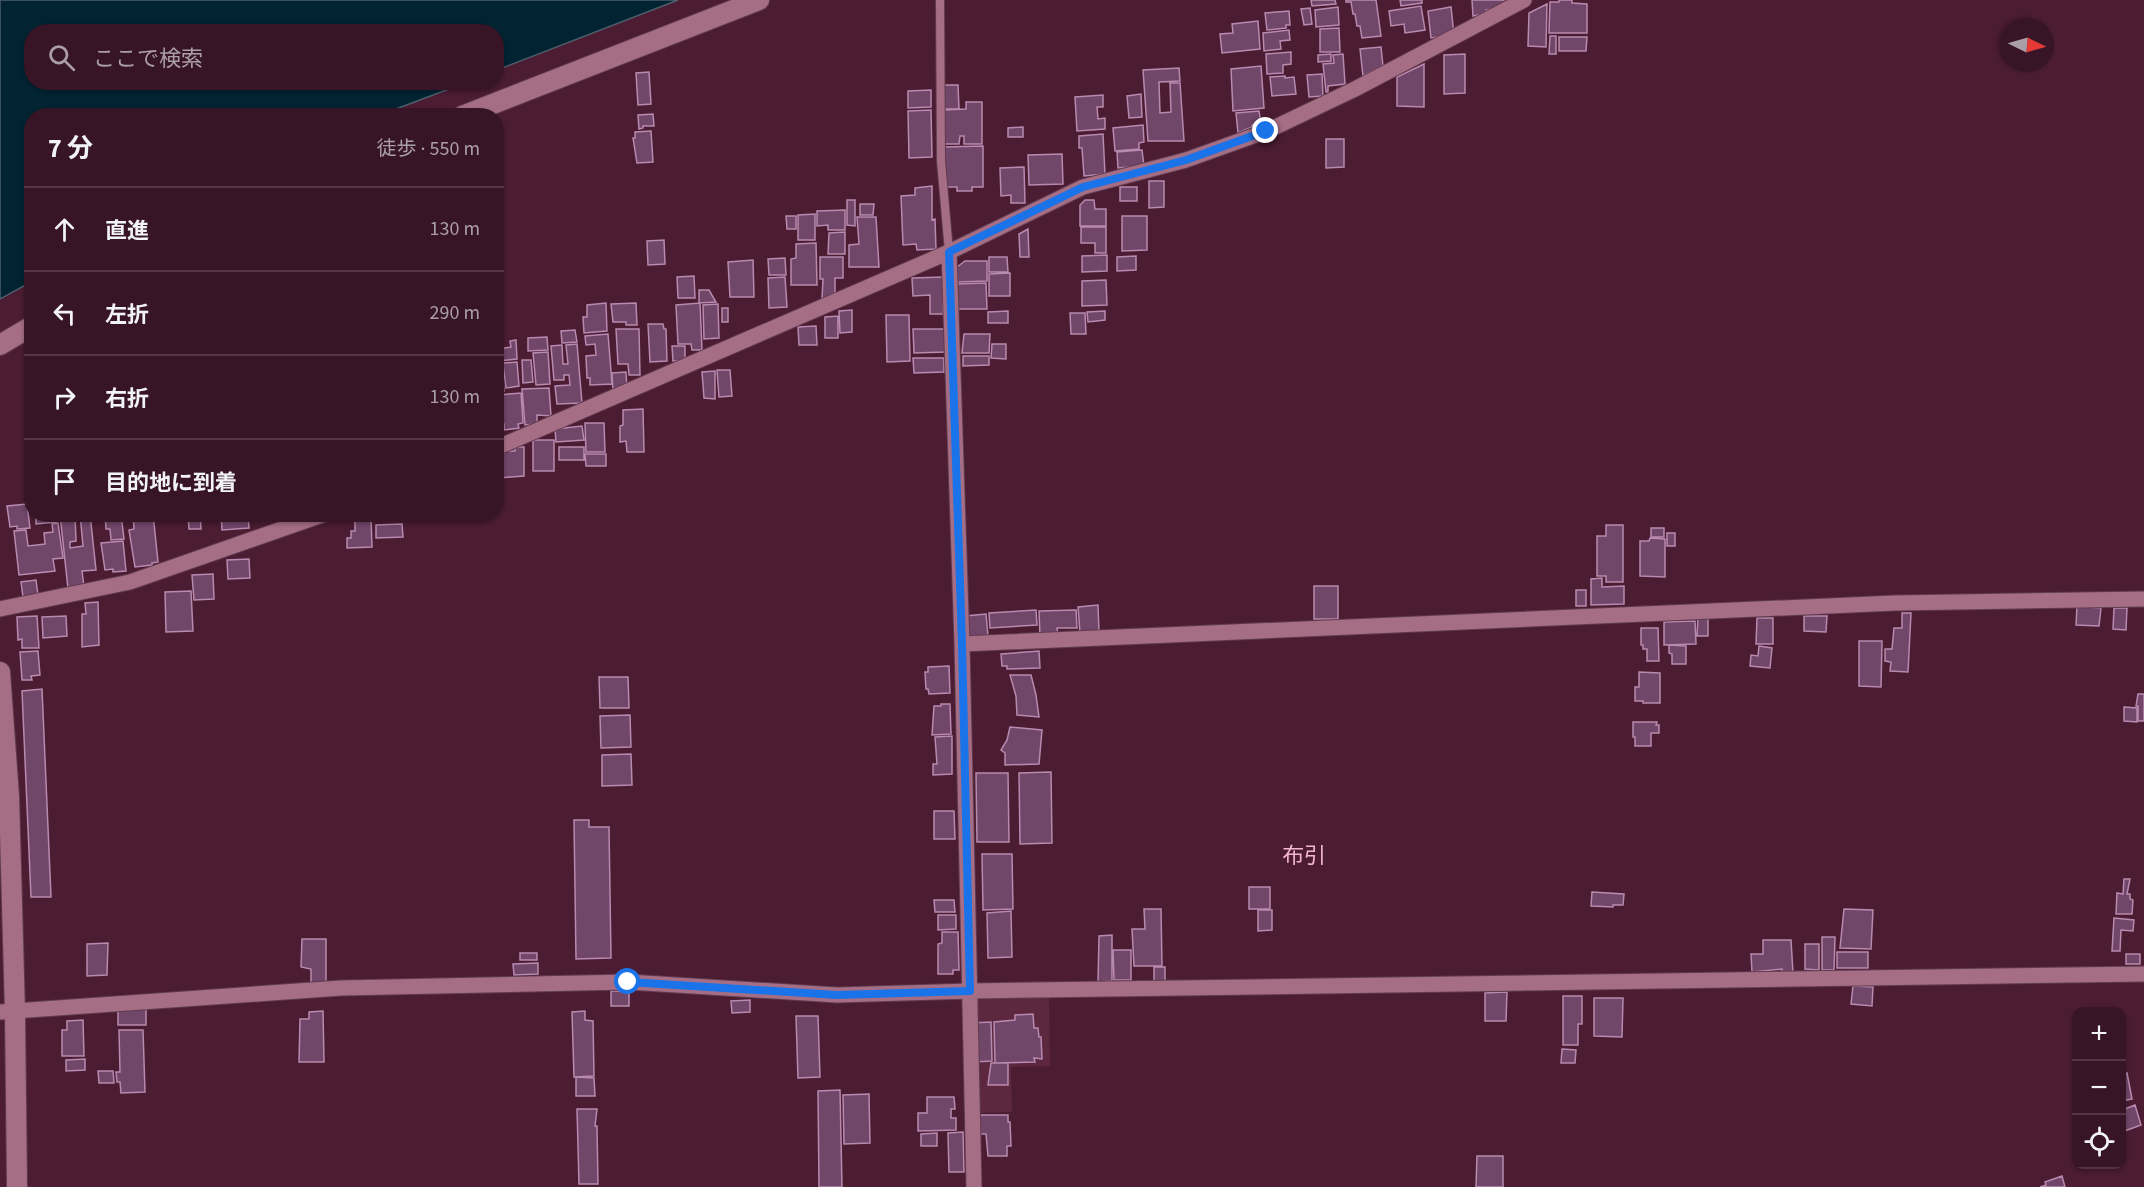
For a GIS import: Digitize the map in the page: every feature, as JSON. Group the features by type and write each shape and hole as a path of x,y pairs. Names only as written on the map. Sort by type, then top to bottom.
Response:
{"street":[{"path":"482,108 759,0"},
{"path":"504,445 949,252 1083,187 1186,160 1266,131 1356,89 1524,0"},
{"path":"949,252 962,644 974,1187"},
{"path":"0,345 24,331"},
{"path":"0,609 130,582 302,522"},
{"path":"962,644 1883,604 2144,599"},
{"path":"0,672 9,796 8,1012 17,1187"},
{"path":"8,1012 341,988 628,982 837,995 970,991 2144,974"}],"lane":[{"path":"940,0 941,161 949,252"}],"shaded area":[{"path":"1049,996 1050,1066 1011,1067 1012,1112 974,1113 973,997"}],"water":[{"path":"0,0 678,0 504,67 504,24 24,24 24,90 446,90 399,108 24,108 24,286 0,299"}],"building":[{"path":"1311,0 1335,0 1336,4 1312,6"},
{"path":"1346,0 1376,0 1381,36 1362,38 1351,2 1346,2"},
{"path":"1400,0 1422,0 1422,3 1401,6"},
{"path":"1472,0 1504,0 1505,7 1486,10 1487,13 1473,16"},
{"path":"1559,0 1572,0 1572,3 1587,4 1587,33 1549,33 1550,2 1559,2"},
{"path":"1547,4 1546,47 1528,46 1529,13"},
{"path":"1421,6 1425,30 1405,33 1404,24 1391,26 1389,11"},
{"path":"1338,7 1339,25 1316,27 1315,10"},
{"path":"1451,7 1454,35 1431,38 1428,11"},
{"path":"1310,8 1312,24 1304,25 1301,9"},
{"path":"1289,11 1290,25 1286,25 1286,28 1267,30 1265,13"},
{"path":"1258,21 1260,49 1222,53 1220,34 1233,33 1232,24"},
{"path":"1339,28 1340,52 1320,52 1320,29"},
{"path":"1289,30 1290,40 1280,41 1281,49 1264,51 1263,33"},
{"path":"1550,36 1556,36 1556,54 1549,54"},
{"path":"1559,37 1587,37 1586,51 1559,51"},
{"path":"1381,47 1383,66 1363,76 1360,49"},
{"path":"1291,52 1291,64 1283,65 1283,73 1267,74 1266,54"},
{"path":"1331,54 1331,61 1318,62 1318,55"},
{"path":"1343,54 1345,84 1328,86 1328,92 1326,92 1323,64 1334,63 1333,55"},
{"path":"1465,54 1465,93 1444,94 1444,55"},
{"path":"1424,64 1424,107 1397,106 1397,77"},
{"path":"1261,66 1264,108 1233,111 1231,69"},
{"path":"1179,68 1180,81 1159,82 1160,113 1171,112 1170,83 1180,83 1184,141 1148,141 1143,70"},
{"path":"649,72 651,104 638,105 636,73"},
{"path":"1322,74 1323,96 1309,97 1307,75"},
{"path":"1285,76 1285,78 1294,77 1296,94 1272,96 1270,77"},
{"path":"941,85 958,85 959,109 942,109"},
{"path":"931,90 931,107 908,108 908,91"},
{"path":"1141,94 1142,117 1129,118 1127,96"},
{"path":"1103,95 1103,107 1097,107 1098,119 1105,118 1105,129 1077,131 1075,97"},
{"path":"966,102 982,102 982,144 964,144 964,136 960,136 959,144 944,144 943,110 966,109"},
{"path":"931,110 932,157 909,158 908,111"},
{"path":"1259,111 1261,124 1252,125 1238,133 1236,113"},
{"path":"653,114 654,126 643,126 639,129 638,115"},
{"path":"1143,125 1144,142 1139,143 1139,149 1115,151 1113,128"},
{"path":"1023,127 1023,137 1008,137 1008,128"},
{"path":"651,131 653,162 637,163 633,138 635,138 635,132"},
{"path":"1103,134 1105,174 1084,176 1079,136"},
{"path":"1326,139 1344,139 1344,167 1326,168"},
{"path":"983,146 983,187 972,187 972,191 957,191 957,187 944,187 944,147"},
{"path":"1142,150 1144,166 1118,168 1117,152"},
{"path":"1062,154 1063,184 1029,185 1028,155"},
{"path":"1024,167 1025,203 1011,203 1011,195 1001,196 1000,168"},
{"path":"1149,181 1164,181 1164,207 1149,208"},
{"path":"932,186 932,220 935,219 936,249 917,250 916,244 903,245 901,196 915,195 915,188"},
{"path":"1120,187 1137,187 1137,201 1120,201"},
{"path":"847,200 855,200 855,226 847,225"},
{"path":"1085,200 1094,200 1095,209 1106,209 1106,226 1080,226 1080,205"},
{"path":"860,204 874,204 873,215 860,215"},
{"path":"845,210 845,230 828,230 828,225 817,226 817,211"},
{"path":"815,214 815,240 798,240 798,215"},
{"path":"786,216 796,216 796,229 787,229"},
{"path":"1122,216 1147,216 1147,250 1122,251"},
{"path":"857,217 876,217 879,267 849,267 849,245 859,244"},
{"path":"1081,227 1106,227 1106,253 1095,253 1095,243 1081,243"},
{"path":"1028,229 1029,257 1020,257 1019,234"},
{"path":"845,232 845,254 828,254 829,233"},
{"path":"664,240 665,264 648,265 647,241"},
{"path":"816,243 817,285 791,285 791,259 796,258 796,244"},
{"path":"1107,255 1107,271 1082,272 1082,256"},
{"path":"1136,256 1136,270 1117,271 1117,257"},
{"path":"820,257 843,257 843,278 835,278 835,293 822,299 823,279 820,279"},
{"path":"989,257 1007,257 1008,272 989,272"},
{"path":"785,258 786,275 769,275 768,259"},
{"path":"753,260 754,297 730,297 728,262"},
{"path":"965,261 987,261 987,281 957,282 957,267"},
{"path":"1010,273 1010,296 989,296 989,274"},
{"path":"694,276 695,298 678,298 677,277"},
{"path":"785,277 787,307 769,308 768,278"},
{"path":"943,277 943,314 930,314 930,295 913,296 912,278"},
{"path":"1106,280 1107,305 1082,306 1082,281"},
{"path":"986,283 987,309 955,309 955,284"},
{"path":"699,290 709,290 716,302 699,303"},
{"path":"606,303 607,331 584,333 583,317 587,317 587,305"},
{"path":"636,303 637,325 613,322 611,304"},
{"path":"700,303 702,350 692,350 691,344 678,344 676,305"},
{"path":"718,304 719,338 704,339 703,305"},
{"path":"722,308 728,308 728,322 722,322"},
{"path":"852,310 852,332 840,333 839,311"},
{"path":"1008,311 1008,323 988,323 988,312"},
{"path":"1105,311 1105,320 1088,322 1087,312"},
{"path":"1070,313 1085,313 1086,334 1071,334"},
{"path":"886,315 909,315 910,361 887,362"},
{"path":"838,316 838,338 825,338 825,317"},
{"path":"648,324 663,324 666,329 667,361 650,362"},
{"path":"816,326 817,345 799,345 798,327"},
{"path":"616,329 639,329 640,375 629,375 628,364 618,364"},
{"path":"913,329 945,329 945,352 914,353"},
{"path":"575,330 577,342 562,343 561,331"},
{"path":"608,334 612,384 590,385 590,378 587,378 586,356 596,355 595,344 586,345 585,336"},
{"path":"964,334 990,334 989,353 962,353"},
{"path":"547,337 548,350 528,351 528,338"},
{"path":"516,340 517,359 504,360 504,348 511,347 510,341"},
{"path":"577,344 582,403 557,404 555,386 570,385 569,375 564,375 564,380 554,380 551,346 562,345 563,364 568,364 566,345"},
{"path":"992,344 1006,344 1006,359 991,358"},
{"path":"672,346 685,346 685,361 673,361"},
{"path":"548,352 550,384 536,385 533,353"},
{"path":"963,356 989,356 989,365 963,366"},
{"path":"913,358 944,358 944,372 914,373"},
{"path":"522,360 531,360 533,382 523,383"},
{"path":"517,362 519,386 506,388 504,363"},
{"path":"717,370 730,370 732,396 719,397"},
{"path":"715,371 715,399 704,398 702,372"},
{"path":"626,372 627,391 613,392 612,373"},
{"path":"549,388 551,416 537,415 537,424 525,425 522,389"},
{"path":"521,393 523,423 518,424 519,428 504,430 504,394"},
{"path":"643,409 644,452 627,452 626,441 620,442 623,410"},
{"path":"585,423 604,423 605,452 586,452"},
{"path":"582,426 584,440 556,442 555,429"},
{"path":"533,440 554,440 554,471 533,471"},
{"path":"515,447 524,447 524,476 504,478 504,453 515,451"},
{"path":"559,447 584,447 584,460 559,460"},
{"path":"585,454 606,454 606,466 586,466"},
{"path":"24,504 24,522 29,522 30,528 10,527 7,506"},
{"path":"61,522 75,522 76,541 70,542 70,548 83,546 81,522 91,522 96,570 82,571 84,587 68,589"},
{"path":"61,522 75,522 76,541 70,542 70,548 83,546 81,522 91,522 96,570 82,571 84,587 68,589"},
{"path":"106,522 122,522 124,539 111,540 110,529 106,529"},
{"path":"134,522 154,522 158,562 135,567 129,530 134,529"},
{"path":"189,522 201,522 201,529 189,529"},
{"path":"222,522 249,522 249,528 222,530"},
{"path":"355,522 371,522 372,547 347,548 347,538 351,538 351,531 355,531"},
{"path":"58,523 63,558 53,559 55,571 19,575 14,531 26,530 28,546 45,544 44,533 53,532 52,524"},
{"path":"402,524 403,537 376,538 376,525"},
{"path":"1606,525 1623,525 1623,582 1606,582 1606,576 1597,576 1597,536 1606,536"},
{"path":"1651,528 1664,528 1664,537 1651,537"},
{"path":"1667,533 1675,533 1675,546 1667,546"},
{"path":"1650,538 1665,539 1665,577 1640,576 1640,541 1649,541"},
{"path":"123,541 126,571 105,570 101,543"},
{"path":"249,559 250,578 228,579 227,560"},
{"path":"213,574 214,599 194,600 192,575"},
{"path":"1602,578 1602,587 1624,586 1624,604 1591,605 1591,579"},
{"path":"36,580 38,595 23,597 21,582"},
{"path":"1314,586 1338,586 1338,619 1314,619"},
{"path":"1576,590 1586,590 1586,606 1576,606"},
{"path":"191,591 193,631 166,632 165,592"},
{"path":"98,602 99,645 82,647 82,614 86,614 85,603"},
{"path":"1098,605 1099,632 1080,633 1078,607"},
{"path":"2077,606 2101,608 2099,626 2076,625"},
{"path":"2114,608 2127,608 2126,630 2113,629"},
{"path":"1036,610 1037,625 990,628 989,613"},
{"path":"1076,610 1077,628 1057,628 1058,637 1040,637 1039,611"},
{"path":"1902,613 1911,613 1908,672 1890,671 1891,662 1885,661 1885,649 1892,649 1894,628 1902,628"},
{"path":"986,614 988,636 966,637 965,616"},
{"path":"37,616 39,648 22,648 22,639 18,640 17,617"},
{"path":"66,616 67,636 43,638 42,617"},
{"path":"1804,616 1827,616 1826,632 1804,631"},
{"path":"1698,617 1708,617 1708,636 1697,636"},
{"path":"1757,618 1773,618 1773,644 1756,644"},
{"path":"1695,621 1696,644 1664,645 1664,622"},
{"path":"1641,628 1658,628 1659,661 1647,661 1647,649 1643,649 1641,645"},
{"path":"1859,641 1882,641 1881,687 1859,686"},
{"path":"1669,645 1686,646 1686,664 1672,664"},
{"path":"1759,646 1772,648 1770,668 1750,666 1751,655 1758,656"},
{"path":"38,651 40,675 31,676 32,680 22,680 20,652"},
{"path":"1039,651 1040,668 1007,669 1007,666 1002,666 1001,654"},
{"path":"949,666 950,693 929,694 926,689 925,672 928,672 928,667"},
{"path":"1639,672 1660,673 1660,703 1635,701 1635,687 1639,687"},
{"path":"1010,675 1031,675 1039,717 1017,715 1016,696"},
{"path":"599,677 628,677 629,708 600,708"},
{"path":"42,689 51,897 31,897 22,691"},
{"path":"2138,694 2144,694 2144,721 2138,721 2138,706 2136,706"},
{"path":"941,704 950,704 951,734 932,735 934,706 941,706"},
{"path":"2124,707 2137,708 2137,722 2124,721"},
{"path":"630,715 631,747 601,748 600,716"},
{"path":"1633,722 1657,722 1659,733 1651,733 1651,746 1635,746"},
{"path":"1010,727 1042,730 1039,764 1005,765 1005,753 1001,750 1007,740"},
{"path":"952,736 952,774 933,775 933,764 937,764 935,737"},
{"path":"631,754 632,785 602,786 602,755"},
{"path":"1051,772 1052,843 1020,844 1019,773"},
{"path":"976,773 1008,773 1009,842 977,842"},
{"path":"934,811 954,811 955,839 934,839"},
{"path":"574,820 589,820 589,827 609,827 611,958 576,959"},
{"path":"982,854 1012,854 1013,909 983,910"},
{"path":"2124,879 2130,879 2127,894 2130,894 2130,899 2133,900 2132,914 2116,914 2117,893 2123,894"},
{"path":"1249,887 1270,887 1270,909 1249,909"},
{"path":"1592,892 1624,894 1623,905 1591,906"},
{"path":"934,900 954,900 955,912 935,912"},
{"path":"1144,909 1161,909 1162,966 1134,966 1132,929 1145,929"},
{"path":"1844,909 1873,910 1871,949 1840,948"},
{"path":"1258,910 1272,910 1272,930 1258,931"},
{"path":"1011,911 1012,957 988,958 987,913"},
{"path":"938,915 956,915 956,929 938,930"},
{"path":"2114,918 2134,920 2133,931 2121,930 2120,951 2112,951"},
{"path":"942,932 958,932 959,970 953,970 953,974 938,974 938,944 942,943"},
{"path":"1112,935 1112,981 1098,982 1099,936"},
{"path":"1822,937 1835,937 1834,970 1822,970"},
{"path":"302,939 326,939 326,983 311,983 311,969 301,967"},
{"path":"1763,940 1791,940 1793,973 1782,973 1782,969 1752,972 1751,954 1763,954"},
{"path":"108,943 107,975 87,976 87,944"},
{"path":"1805,944 1819,944 1819,970 1805,969"},
{"path":"1113,950 1131,950 1131,980 1114,980"},
{"path":"1837,952 1868,952 1868,968 1837,968"},
{"path":"520,953 537,953 537,960 520,960"},
{"path":"2126,954 2140,954 2140,964 2126,964"},
{"path":"538,963 538,974 514,975 513,964"},
{"path":"1154,967 1165,967 1165,984 1154,984"},
{"path":"1853,986 1873,987 1872,1006 1851,1004"},
{"path":"611,991 629,991 629,1006 611,1006"},
{"path":"1507,992 1506,1021 1485,1021 1485,993"},
{"path":"1563,996 1582,996 1582,1024 1578,1024 1578,1045 1563,1045"},
{"path":"1594,998 1623,998 1622,1037 1594,1036"},
{"path":"750,1000 750,1012 732,1013 731,1001"},
{"path":"146,1009 146,1025 118,1025 118,1010"},
{"path":"323,1011 324,1062 299,1062 300,1019 309,1019 309,1012"},
{"path":"585,1011 585,1020 593,1021 594,1076 574,1077 572,1012"},
{"path":"1033,1014 1034,1028 1038,1028 1039,1037 1041,1037 1042,1059 1034,1058 1035,1062 995,1063 994,1022 1015,1020 1015,1015"},
{"path":"796,1016 818,1016 820,1077 798,1078"},
{"path":"83,1020 84,1056 62,1056 62,1030 67,1030 67,1021"},
{"path":"991,1022 992,1061 973,1062 971,1023"},
{"path":"119,1030 143,1030 145,1092 121,1093 116,1072 120,1072"},
{"path":"1562,1049 1576,1050 1575,1063 1561,1063"},
{"path":"85,1059 85,1070 66,1071 66,1060"},
{"path":"991,1063 1008,1063 1008,1085 988,1085"},
{"path":"98,1071 113,1071 114,1083 99,1083"},
{"path":"2126,1073 2132,1099 2126,1100"},
{"path":"576,1077 594,1078 595,1096 576,1096"},
{"path":"840,1090 842,1187 819,1187 818,1091"},
{"path":"869,1094 870,1143 844,1144 843,1095"},
{"path":"927,1097 954,1097 955,1109 951,1109 951,1118 956,1118 956,1130 918,1131 918,1113 927,1113"},
{"path":"2135,1105 2141,1125 2126,1131 2126,1108"},
{"path":"577,1109 597,1109 595,1126 597,1126 598,1184 579,1184"},
{"path":"979,1115 1008,1115 1011,1146 1007,1146 1007,1156 988,1156 986,1134 980,1134"},
{"path":"963,1132 964,1172 949,1172 948,1133"},
{"path":"937,1133 937,1146 921,1146 921,1134"},
{"path":"1477,1156 1503,1156 1503,1187 1476,1187"},
{"path":"2062,1176 2065,1187 2040,1187 2046,1185 2045,1182"}],"district":[{"name":"布引","path":"1304,856"}],"route":[{"path":"628,982 837,995 970,991 962,644 949,252 1083,187 1186,160 1266,131"}]}
